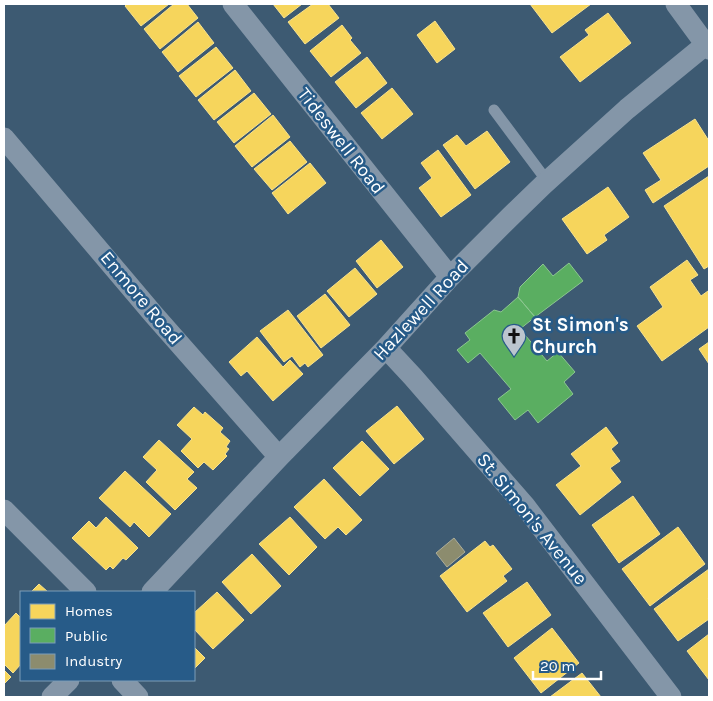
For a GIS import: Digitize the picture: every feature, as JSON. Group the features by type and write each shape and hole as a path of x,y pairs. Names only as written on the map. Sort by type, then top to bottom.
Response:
{"street":[{"name":"Tideswell Road","path":"233,4 450,277"},
{"path":"676,4 708,45"},
{"name":"Hazlewell Road","path":"153,591 279,457 386,348 450,277 547,181 627,108 708,45"},
{"name":"Enmore Road","path":"4,138 154,315 279,457"},
{"name":"St. Simon's Avenue","path":"386,348 414,377 525,506 671,697"},
{"path":"4,510 85,591"},
{"path":"52,697 68,681"},
{"path":"123,681 138,697"}],"lane":[{"path":"494,110 547,181"}],"building: Homes":[{"path":"127,4 169,4 141,26 125,6"},
{"path":"174,4 187,4 198,18 160,49 144,29"},
{"path":"273,4 302,4 284,18"},
{"path":"313,4 328,4 339,18 305,44 288,22"},
{"path":"530,4 591,4 552,33"},
{"path":"608,13 631,43 580,82 560,57 589,35 585,30"},
{"path":"435,21 455,49 437,63 417,35"},
{"path":"198,22 214,43 178,72 162,52"},
{"path":"342,25 352,38 350,40 361,53 331,77 310,51"},
{"path":"216,47 233,68 196,97 179,76"},
{"path":"367,57 387,83 356,108 335,82"},
{"path":"235,70 251,91 214,120 198,100"},
{"path":"392,88 413,114 382,139 361,113"},
{"path":"254,93 271,114 234,143 217,122"},
{"path":"273,115 290,137 252,167 235,146"},
{"path":"695,119 709,141 709,166 653,203 645,190 661,180 643,153"},
{"path":"487,131 510,162 475,189 443,145 457,135 466,146"},
{"path":"290,141 307,162 272,190 254,169"},
{"path":"438,150 471,195 441,217 419,188 432,178 421,163"},
{"path":"310,163 326,183 288,214 272,193"},
{"path":"709,176 709,266 704,269 664,206"},
{"path":"608,187 629,217 604,235 607,240 587,254 562,219"},
{"path":"381,240 403,267 377,288 356,261"},
{"path":"687,260 698,275 690,280 701,296 709,292 709,327 662,361 637,326 663,307 650,287"},
{"path":"355,268 377,294 349,317 327,291"},
{"path":"325,294 350,325 321,348 297,316"},
{"path":"288,310 323,355 308,367 305,363 300,367 292,356 284,362 260,331"},
{"path":"257,337 283,367 290,360 303,374 273,401 247,371 241,376 229,362"},
{"path":"709,342 709,364 699,349"},
{"path":"397,406 424,439 394,464 366,431"},
{"path":"194,407 203,415 205,412 223,428 220,432 230,441 226,447 229,449 225,454 227,456 213,470 204,462 198,468 181,451 192,439 177,425"},
{"path":"606,427 618,443 611,449 620,461 610,468 621,482 580,515 556,485 581,466 571,454"},
{"path":"159,440 194,472 187,479 197,488 175,510 146,482 157,470 143,457"},
{"path":"362,441 389,469 360,496 333,468"},
{"path":"125,471 171,514 149,537 134,522 130,527 99,498"},
{"path":"324,479 362,520 346,535 338,527 325,539 294,507"},
{"path":"633,496 660,534 619,563 592,525"},
{"path":"106,517 138,548 126,560 123,558 113,569 110,566 106,570 72,538 89,521 96,528"},
{"path":"290,517 317,547 289,575 259,544"},
{"path":"678,527 705,564 650,606 622,569"},
{"path":"485,541 490,547 493,545 512,569 503,576 507,581 467,612 440,576"},
{"path":"252,554 281,586 251,614 222,582"},
{"path":"709,569 709,619 678,641 654,609"},
{"path":"527,582 551,615 508,647 483,613"},
{"path":"39,584 47,591 32,591"},
{"path":"217,592 244,620 213,649 195,630 195,612"},
{"path":"16,613 20,617 20,665 13,673 4,664 4,626"},
{"path":"552,628 579,663 541,693 514,658"},
{"path":"709,634 709,680 687,651"},
{"path":"195,648 205,658 195,668"},
{"path":"4,670 11,677 4,684"},
{"path":"582,673 601,697 550,697"}],"building: Public":[{"path":"569,263 583,281 535,317 518,297 520,287 543,264 553,276"},
{"name":"St Simon's Church","path":"518,297 535,317 520,329 547,361 558,352 575,372 564,382 573,394 538,423 528,410 515,420 498,399 511,389 480,353 468,363 457,350 470,340 465,333 494,310 501,312"}],"building: Industry":[{"path":"454,538 465,552 447,567 436,553"}],"place":[{"name":"St Simon's Church","path":"514,357"}]}
